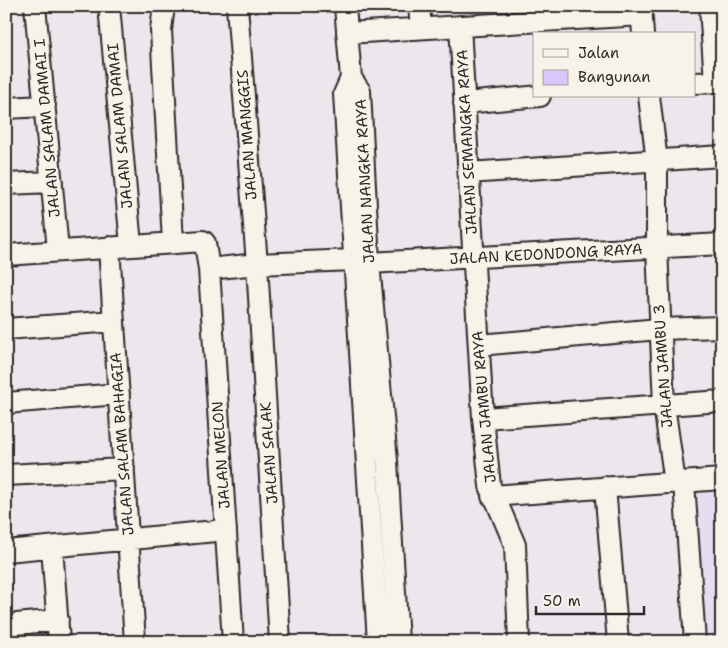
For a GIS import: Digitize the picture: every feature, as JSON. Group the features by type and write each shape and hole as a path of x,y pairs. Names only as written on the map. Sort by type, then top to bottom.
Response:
{"street":[{"name":"JALAN SALAM DAMAI I","path":"35,6 58,250"},
{"name":"JALAN SALAM DAMAI","path":"109,6 130,245"},
{"path":"6,254 173,242 160,30 164,6"},
{"name":"JALAN MANGGIS","path":"237,6 257,264"},
{"path":"345,6 347,33 642,18"},
{"path":"419,6 421,28"},
{"path":"696,84 718,82 714,10"},
{"name":"JALAN SEMANGKA RAYA","path":"460,26 473,258"},
{"name":"JALAN NANGKA RAYA","path":"347,33 351,78 344,94 357,172 367,462 381,522 398,642"},
{"path":"464,103 533,97"},
{"name":"JALAN JAMBU 3","path":"649,98 657,162 659,329 664,405 680,482 695,642"},
{"path":"6,108 45,106"},
{"path":"468,173 657,162 722,156"},
{"path":"6,184 52,182"},
{"name":"JALAN MELON","path":"173,242 204,242 209,269 233,642"},
{"name":"JALAN KEDONDONG RAYA","path":"209,269 257,264 473,258 722,244"},
{"name":"JALAN SALAM BAHAGIA","path":"109,247 135,642"},
{"name":"JALAN JAMBU RAYA","path":"473,258 483,418 492,496 515,546 519,642"},
{"name":"JALAN NANGKA RAYA","path":"361,262 387,461 381,522 378,642"},
{"name":"JALAN SALAK","path":"257,264 280,642"},
{"path":"6,329 114,321"},
{"path":"479,345 659,329 722,327"},
{"path":"6,403 119,394"},
{"path":"483,418 722,402"},
{"path":"367,462 387,461"},
{"path":"6,476 124,469"},
{"path":"492,496 722,479"},
{"path":"605,487 618,642"},
{"path":"6,551 128,541 226,530"},
{"path":"52,547 59,642"},
{"path":"6,625 58,620"}],"shaded area":[{"path":"722,488 722,642 701,642 693,490"}],"building":[{"path":"722,636 722,642 713,642 712,637"}]}
